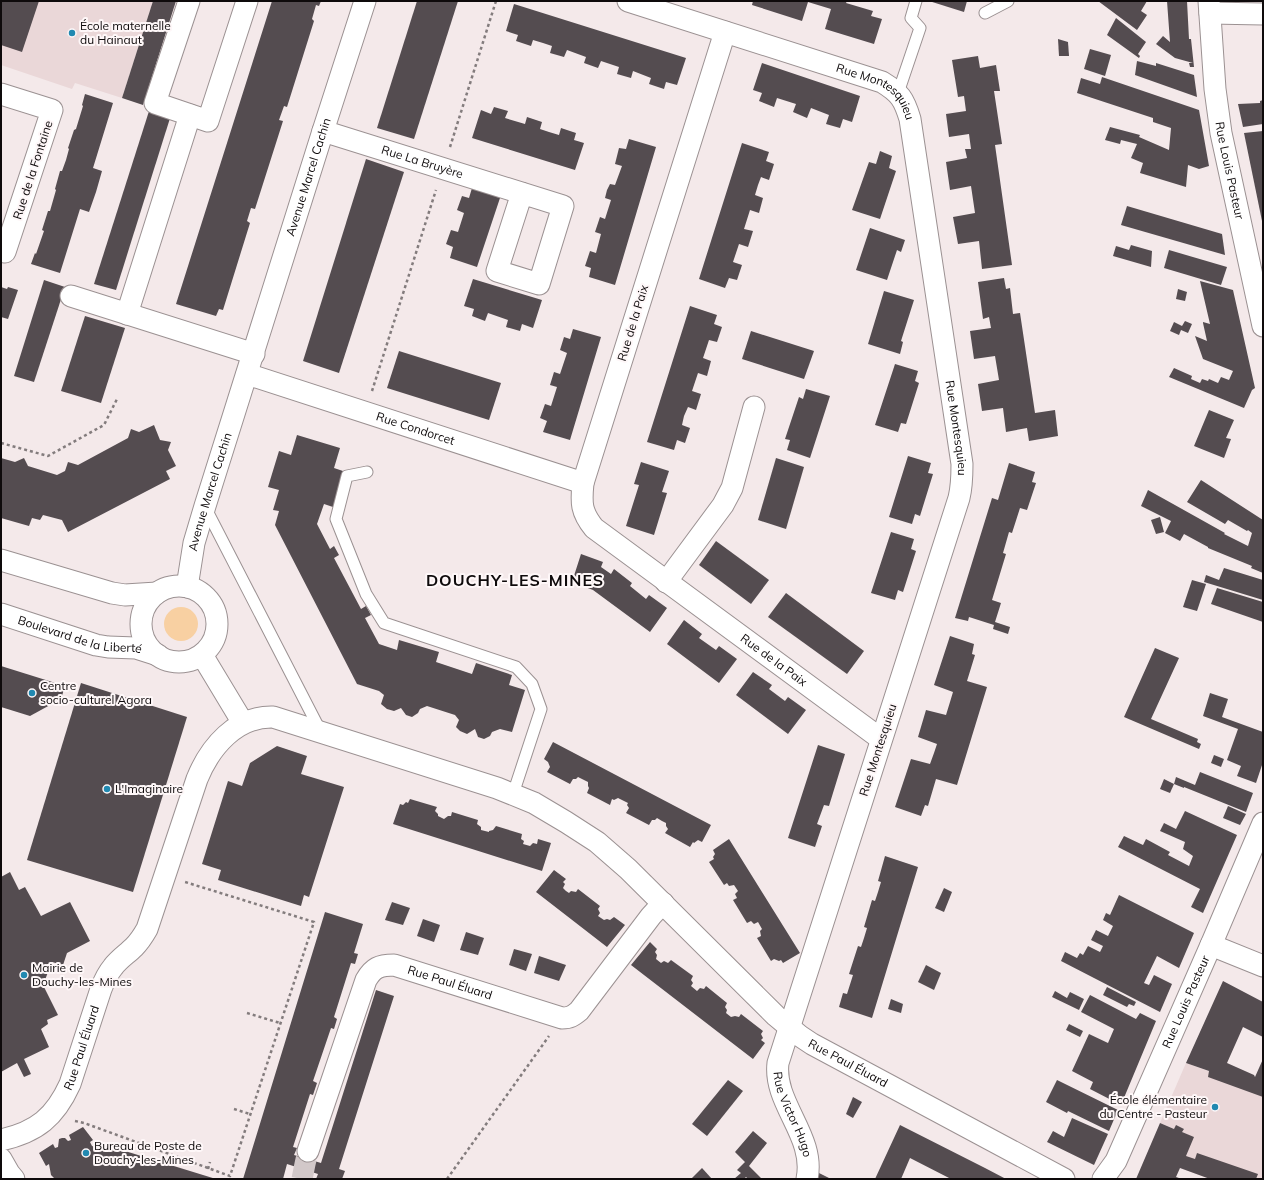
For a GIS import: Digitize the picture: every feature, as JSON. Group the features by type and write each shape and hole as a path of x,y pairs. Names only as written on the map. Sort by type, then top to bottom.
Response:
{"street":[{"path":"189,1 155,103 208,121 247,1"},
{"name":"Avenue Marcel Cachin","path":"187,587 194,544 205,506 365,1"},
{"name":"Rue Montesquieu","path":"628,1 882,82 898,93 910,119 962,476 959,498 789,1028"},
{"name":"Rue Louis Pasteur","path":"1263,14 1210,7 1215,89 1220,133 1263,326"},
{"name":"Rue de la Paix","path":"725,32 583,483 583,512 594,528 881,739"},
{"name":"Rue de la Fontaine","path":"1,94 52,110 5,252 1,251"},
{"path":"127,314 190,115"},
{"name":"Rue La Bruyère","path":"323,131 522,193"},
{"path":"71,296 254,354"},
{"name":"Rue Condorcet","path":"247,374 583,483"},
{"path":"666,582 723,505 728,496 732,488 754,407"},
{"path":"1,560 112,593 125,595 157,593 172,587 187,587 198,591 207,598 216,613 217,624 215,636 210,646 202,654 192,660 180,662 169,660 158,655 147,643 142,633 141,622 146,606 157,593"},
{"name":"Boulevard de la Liberté","path":"1,614 96,645 136,648 158,655"},
{"path":"202,654 243,723"},
{"name":"Rue Paul Éluard","path":"1,1140 30,1131 49,1116 57,1107 70,1084 106,978 120,958 134,947 142,938 147,929 166,876 197,779 210,754 228,734 243,723 262,717 273,717 513,794 534,803 597,842 628,869 789,1028 812,1044 1064,1179"},
{"name":"Rue Louis Pasteur","path":"1103,1179 1116,1161 1212,945 1263,823"},
{"path":"562,1018 569,1018 579,1011 651,916 663,903"},
{"path":"1212,945 1263,966"},
{"name":"Rue Paul Éluard","path":"308,1151 366,980 371,972 377,968 385,965 394,965 562,1018"},
{"name":"Rue Victor Hugo","path":"789,1028 778,1063 778,1082 781,1092 801,1134 806,1151 808,1165 806,1179"},
{"path":"1,1159 14,1179"}],"lane":[{"path":"898,93 920,28 911,18 916,1"},
{"path":"985,13 1008,1"},
{"path":"367,472 347,476 336,519 366,594 384,623 516,667 532,684 541,709 513,794"},
{"path":"205,506 321,732"}],"path":[{"path":"365,412 496,1"},
{"path":"1,443 48,456 104,425 117,399"},
{"path":"49,1116 84,1123 230,1176 314,922 166,876"},
{"path":"247,1013 280,1023"},
{"path":"446,1179 562,1018"},
{"path":"234,1109 250,1114"},
{"path":"208,1169 210,1162"}],"shaded area":[{"name":"École maternelle du Hainaut","path":"1,1 153,1 122,98 75,83 72,89 1,65"},
{"path":"178,607 184,607 188,608 195,614 198,624 197,631 191,638 184,641 178,641 174,640 167,634 164,627 164,621 165,617 171,610"},
{"name":"École élémentaire du Centre - Pasteur","path":"1186,1063 1263,1091 1263,1179 1210,1179 1180,1168 1193,1137 1160,1123"}],"building":[{"path":"1,1 39,1 22,52 1,45"},
{"path":"153,1 176,1 143,105 122,98"},
{"path":"272,1 321,1 319,6 316,5 312,19 314,21 287,107 284,106 279,120 283,121 255,209 251,208 247,221 250,223 223,310 219,309 216,316 176,304"},
{"path":"417,1 458,1 414,139 377,128"},
{"path":"753,1 847,1 846,3 873,11 871,16 882,19 874,44 825,29 831,9 808,2 802,21 752,5"},
{"path":"929,1 967,1 964,12"},
{"path":"1098,1 1147,1 1141,11 1147,15 1137,30"},
{"path":"1167,1 1187,1 1189,39 1191,39 1194,67 1190,67 1189,63 1193,63 1175,58 1156,44 1163,36 1170,42"},
{"path":"514,4 686,58 677,85 666,82 664,89 649,84 651,78 633,71 631,78 617,74 619,67 601,61 598,68 584,63 586,57 567,50 564,57 550,53 552,46 543,43 533,40 531,46 516,41 518,35 506,31"},
{"path":"1116,18 1146,42 1138,54 1140,56 1139,58 1107,35"},
{"path":"1058,39 1068,42 1069,56 1059,56"},
{"path":"1090,49 1111,55 1105,76 1084,69"},
{"path":"978,56 980,68 996,65 1000,91 994,91 1002,144 995,145 1012,265 982,269 979,241 958,244 953,217 975,213 971,186 950,190 946,162 967,158 965,149 971,149 969,134 949,137 946,114 966,111 964,96 958,97 952,60"},
{"path":"1137,61 1156,66 1156,63 1194,75 1197,97 1135,75"},
{"path":"762,63 860,96 852,122 843,119 840,128 826,124 829,115 811,108 807,118 793,112 796,104 777,98 774,107 759,101 762,93 753,90"},
{"path":"1102,77 1199,110 1209,166 1199,169 1188,165 1186,187 1140,173 1143,163 1131,158 1137,144 1121,140 1120,144 1105,140 1110,127 1140,135 1139,137 1169,150 1171,128 1153,122 1153,118 1077,93 1081,78 1100,84"},
{"path":"85,94 113,103 93,168 102,171 96,192 89,212 80,209 60,273 31,264 44,231 42,230 48,211 50,211 60,171 62,171 74,130 76,129"},
{"path":"1263,100 1263,124 1243,127 1238,104 1260,103 1260,101"},
{"path":"494,107 508,111 505,118 525,124 527,117 542,122 540,129 549,132 559,135 561,128 576,133 574,140 584,143 575,170 472,138 481,110 491,114"},
{"path":"150,108 171,115 116,290 94,284"},
{"path":"1263,131 1263,221 1262,221 1244,133"},
{"path":"629,139 656,147 615,285 589,277 591,268 585,266 590,251 596,253 601,234 595,232 600,217 605,219 611,200 605,198 607,190 610,184 615,185 622,166 615,164 619,148 626,149"},
{"path":"742,143 769,152 766,161 774,164 769,180 761,177 758,185 755,195 763,198 759,213 750,210 744,229 753,231 748,247 739,244 733,262 742,265 737,280 729,278 725,288 699,279"},
{"path":"880,151 892,156 889,168 896,171 880,219 852,210 869,162 876,164"},
{"path":"366,159 404,172 339,373 303,361"},
{"path":"472,188 500,198 477,267 450,258 453,247 446,244 451,230 458,232 464,213 457,210 462,196 469,198"},
{"path":"1127,206 1222,234 1225,255 1121,225"},
{"path":"870,228 905,240 901,252 897,250 887,280 856,270"},
{"path":"1131,245 1152,251 1151,267 1113,256 1116,246 1129,250"},
{"path":"1169,250 1227,267 1221,285 1164,268"},
{"path":"1004,278 1006,289 1010,288 1013,314 1020,313 1035,413 1055,410 1058,436 1029,441 1027,428 1006,432 1003,408 982,411 978,384 999,380 995,356 974,359 970,331 991,328 989,317 983,319 978,282"},
{"path":"473,279 542,300 533,328 522,324 520,331 506,327 508,320 488,313 485,321 472,316 474,309 464,306"},
{"path":"44,280 65,287 34,382 14,376"},
{"path":"1200,281 1233,290 1255,388 1252,390 1244,408 1169,377 1174,368 1192,376 1191,379 1200,383 1202,379 1208,381 1209,379 1218,383 1221,377 1229,380 1233,371 1203,359 1195,336 1207,341 1203,322 1210,324"},
{"path":"1,287 7,289 8,287 18,290 8,319 1,317"},
{"path":"1178,289 1187,292 1185,301 1176,299"},
{"path":"884,291 914,300 901,341 903,342 900,354 868,344"},
{"path":"690,306 717,315 714,324 722,327 717,342 709,340 703,358 711,361 707,376 698,373 692,391 701,394 696,410 688,407 684,416 682,425 690,428 685,443 677,440 674,450 647,442"},
{"path":"85,316 125,328 101,403 61,391"},
{"path":"1185,321 1192,324 1188,333 1181,330 1179,335 1170,331 1174,322 1182,326"},
{"path":"573,329 601,337 570,440 543,432 547,421 540,418 545,404 551,406 557,387 550,385 554,372 560,374 567,353 560,350 564,337 570,339"},
{"path":"751,331 814,351 804,379 742,359"},
{"path":"399,351 501,383 489,420 387,388"},
{"path":"895,364 918,371 915,381 919,383 906,424 901,423 898,432 875,425"},
{"path":"806,389 830,396 810,458 787,450 790,440 785,439 799,397 803,399"},
{"path":"1209,410 1234,420 1226,438 1231,439 1224,458 1194,446"},
{"path":"154,425 160,440 171,442 168,450 176,466 166,471 170,479 68,532 62,520 43,515 40,520 32,518 29,526 1,518 1,458 15,462 24,458 28,466 57,475 65,471 68,462 78,465 128,438 131,429 139,432"},
{"path":"297,435 340,448 334,468 343,471 333,507 324,504 317,524 330,549 334,546 339,555 334,558 361,609 366,606 371,615 365,618 379,644 397,650 399,640 439,652 436,662 472,674 476,663 512,675 509,685 525,690 512,732 500,729 492,732 490,736 484,739 478,737 475,729 467,734 460,731 456,727 459,720 455,715 427,706 420,709 418,713 412,717 406,715 401,708 394,711 387,709 381,704 384,695 379,691 357,684 275,525 279,511 273,510 279,490 268,487 279,451 291,455"},
{"path":"908,456 931,463 928,473 933,474 920,516 915,514 912,524 889,517"},
{"path":"776,458 804,467 786,529 758,520"},
{"path":"641,462 669,471 662,492 667,493 654,535 626,526 639,485 634,484"},
{"path":"1009,463 1035,472 1032,482 1036,483 1027,510 1020,508 1012,533 1009,532 1003,553 1006,554 992,600 1001,603 995,622 1010,627 1008,634 993,629 994,625 969,617 968,621 955,618 992,498 998,500"},
{"path":"1201,480 1263,520 1263,573 1251,568 1252,566 1208,548 1184,534 1180,541 1165,533 1171,521 1141,506 1148,490 1225,533 1224,534 1248,546 1252,533 1248,530 1247,531 1228,520 1225,524 1187,502"},
{"path":"1160,517 1164,532 1156,534 1151,520"},
{"path":"891,532 914,539 911,549 916,551 903,592 898,590 895,600 871,593"},
{"path":"716,541 769,580 751,604 699,565"},
{"path":"581,554 603,562 601,567 611,574 614,569 632,583 630,586 646,599 649,595 667,608 650,632 593,590 572,582"},
{"path":"1224,568 1263,580 1263,600 1204,582 1206,575 1219,580"},
{"path":"1192,580 1206,584 1197,611 1183,607"},
{"path":"1217,588 1263,602 1263,622 1211,604"},
{"path":"786,593 864,651 847,674 768,617"},
{"path":"684,620 702,634 699,638 716,650 719,646 737,659 719,683 667,644"},
{"path":"950,636 974,644 972,654 975,655 967,681 987,687 957,785 936,779 928,806 925,805 921,816 895,807 911,759 930,764 937,744 918,737 926,710 946,715 953,692 934,685"},
{"path":"1155,648 1179,658 1151,719 1198,739 1197,742 1201,744 1199,749 1124,717"},
{"name":"Centre socio-culturel Agora","path":"1,666 65,686 61,699 30,716 1,707"},
{"path":"753,672 772,685 769,689 785,701 788,697 806,710 788,734 736,695"},
{"name":"L'Imaginaire","path":"81,683 187,717 133,892 27,860"},
{"path":"1210,693 1228,699 1222,717 1263,732 1263,762 1256,783 1237,776 1241,766 1227,760 1238,729 1203,716"},
{"path":"553,742 711,825 702,842 698,840 694,843 693,842 690,847 665,833 668,829 666,823 657,818 652,820 649,825 626,813 629,808 627,805 628,803 618,798 614,800 612,799 610,805 587,793 589,788 588,782 578,777 573,779 570,784 547,772 550,767 548,762 544,759"},
{"path":"818,745 845,754 829,806 824,805 817,824 822,826 815,847 788,838"},
{"path":"277,746 307,756 301,774 344,787 309,897 304,895 301,906 218,880 221,870 202,864 228,781 242,786 250,763"},
{"path":"1214,755 1224,759 1221,767 1211,763"},
{"path":"1200,772 1253,793 1246,812 1174,784 1176,777 1195,785"},
{"path":"1164,779 1174,784 1170,793 1160,789"},
{"path":"410,799 437,807 435,811 438,816 444,819 451,816 452,812 478,820 477,824 481,827 481,830 489,832 496,826 522,834 521,839 524,841 523,844 530,846 533,843 537,844 538,839 551,843 542,871 393,824 400,804 403,805 406,802 408,803"},
{"path":"1228,806 1246,814 1240,825 1223,818"},
{"path":"1185,811 1237,835 1203,913 1191,907 1200,889 1118,847 1124,836 1143,845 1146,839 1170,852 1168,855 1189,866 1193,856 1183,849 1185,842 1160,831 1164,823 1176,829"},
{"path":"729,839 800,953 783,963 781,960 779,961 774,959 771,961 757,938 761,936 760,931 762,929 758,922 754,924 751,921 747,923 733,900 737,898 735,894 738,891 734,885 729,886 727,883 724,885 709,862 714,859 713,857 715,854 713,850"},
{"path":"885,856 918,867 872,1018 839,1007 843,993 847,994 853,975 849,974 858,946 861,947 864,938 867,928 864,927 872,900 875,901 881,882 878,881"},
{"path":"554,870 566,879 563,882 565,884 563,888 566,891 569,893 571,891 576,892 578,889 600,906 598,909 600,913 598,916 604,920 610,920 614,917 625,925 607,947 536,892"},
{"name":"Mairie de Douchy-les-Mines","path":"10,872 19,890 25,887 41,916 70,902 90,941 67,953 63,965 52,962 43,985 58,1015 47,1020 48,1024 41,1029 49,1047 24,1059 31,1074 24,1077 17,1063 1,1072 1,877"},
{"path":"944,888 952,892 944,912 935,908"},
{"path":"1119,895 1194,933 1179,968 1157,956 1144,983 1149,985 1154,975 1172,984 1160,1012 1061,961 1065,952 1077,958 1080,953 1083,955 1088,946 1100,952 1103,946 1091,940 1096,930 1108,936 1113,926 1103,920 1106,913 1110,915"},
{"path":"392,902 410,908 403,925 385,920"},
{"path":"325,912 363,924 354,953 358,954 355,964 351,963 334,1017 337,1019 334,1029 331,1028 313,1081 317,1083 313,1095 310,1094 293,1147 297,1148 294,1155 321,1163 376,990 394,996 339,1169 345,1171 342,1179 316,1179 318,1174 287,1164 283,1179 243,1179"},
{"path":"423,919 440,925 434,942 417,936"},
{"path":"466,932 484,938 478,955 460,950"},
{"path":"650,942 657,949 655,952 657,955 656,959 661,963 664,961 668,963 671,960 693,976 691,980 693,983 691,986 697,991 700,988 704,989 706,986 727,1003 725,1007 727,1010 726,1013 731,1017 739,1017 741,1014 763,1031 761,1034 763,1038 761,1040 765,1043 753,1059 631,965"},
{"path":"514,949 532,954 526,971 509,965"},
{"path":"539,956 566,965 559,981 534,973"},
{"path":"926,965 941,973 934,990 918,982"},
{"path":"1223,981 1263,1002 1263,1037 1243,1027 1227,1063 1254,1075 1255,1077 1263,1059 1263,1097 1208,1077 1209,1071 1186,1063"},
{"path":"1107,987 1136,1002 1134,1006 1129,1004 1127,1007 1103,995"},
{"path":"1055,991 1067,998 1070,992 1084,999 1079,1010 1052,997"},
{"path":"1090,995 1136,1019 1140,1013 1156,1021 1121,1105 1090,1089 1093,1082 1072,1071 1089,1034 1108,1043 1114,1029 1081,1012"},
{"path":"891,999 903,1004 901,1013 888,1009"},
{"path":"1069,1024 1083,1031 1080,1037 1066,1030"},
{"path":"728,1080 743,1091 707,1136 692,1124"},
{"path":"1057,1080 1118,1110 1109,1131 1068,1111 1067,1113 1046,1102"},
{"path":"853,1097 862,1102 853,1118 846,1114"},
{"path":"1072,1118 1108,1134 1094,1165 1047,1142 1053,1131 1064,1137"},
{"path":"1160,1123 1174,1129 1176,1125 1184,1129 1182,1132 1194,1137 1186,1156 1195,1159 1197,1153 1258,1174 1256,1179 1210,1179 1180,1168 1176,1177 1182,1179 1136,1179"},
{"path":"900,1125 1006,1179 951,1179 910,1158 901,1179 875,1179"},
{"name":"Bureau de Poste de Douchy-les-Mines","path":"83,1127 93,1140 90,1142 92,1146 98,1148 99,1143 216,1179 55,1179 51,1175 49,1164 46,1166 39,1153 53,1144 55,1148 58,1147 59,1139 65,1138 68,1141 71,1140 69,1135"},
{"path":"753,1131 767,1143 749,1166 762,1179 748,1179 746,1177 744,1179 734,1179 741,1173 737,1170 745,1162 735,1152"},
{"path":"702,1168 712,1179 692,1178"},
{"path":"819,1173 831,1179 816,1179"}],"tunnel":[{"path":"302,1179 308,1151"}],"place":[{"name":"École maternelle du Hainaut","path":"72,33"},
{"name":"Centre socio-culturel Agora","path":"32,693"},
{"name":"L'Imaginaire","path":"107,789"},
{"name":"Mairie de Douchy-les-Mines","path":"24,975"},
{"name":"École élémentaire du Centre - Pasteur","path":"1215,1107"},
{"name":"Bureau de Poste de Douchy-les-Mines","path":"86,1153"}],"district":[{"name":"DOUCHY-LES-MINES","path":"515,580"}]}
